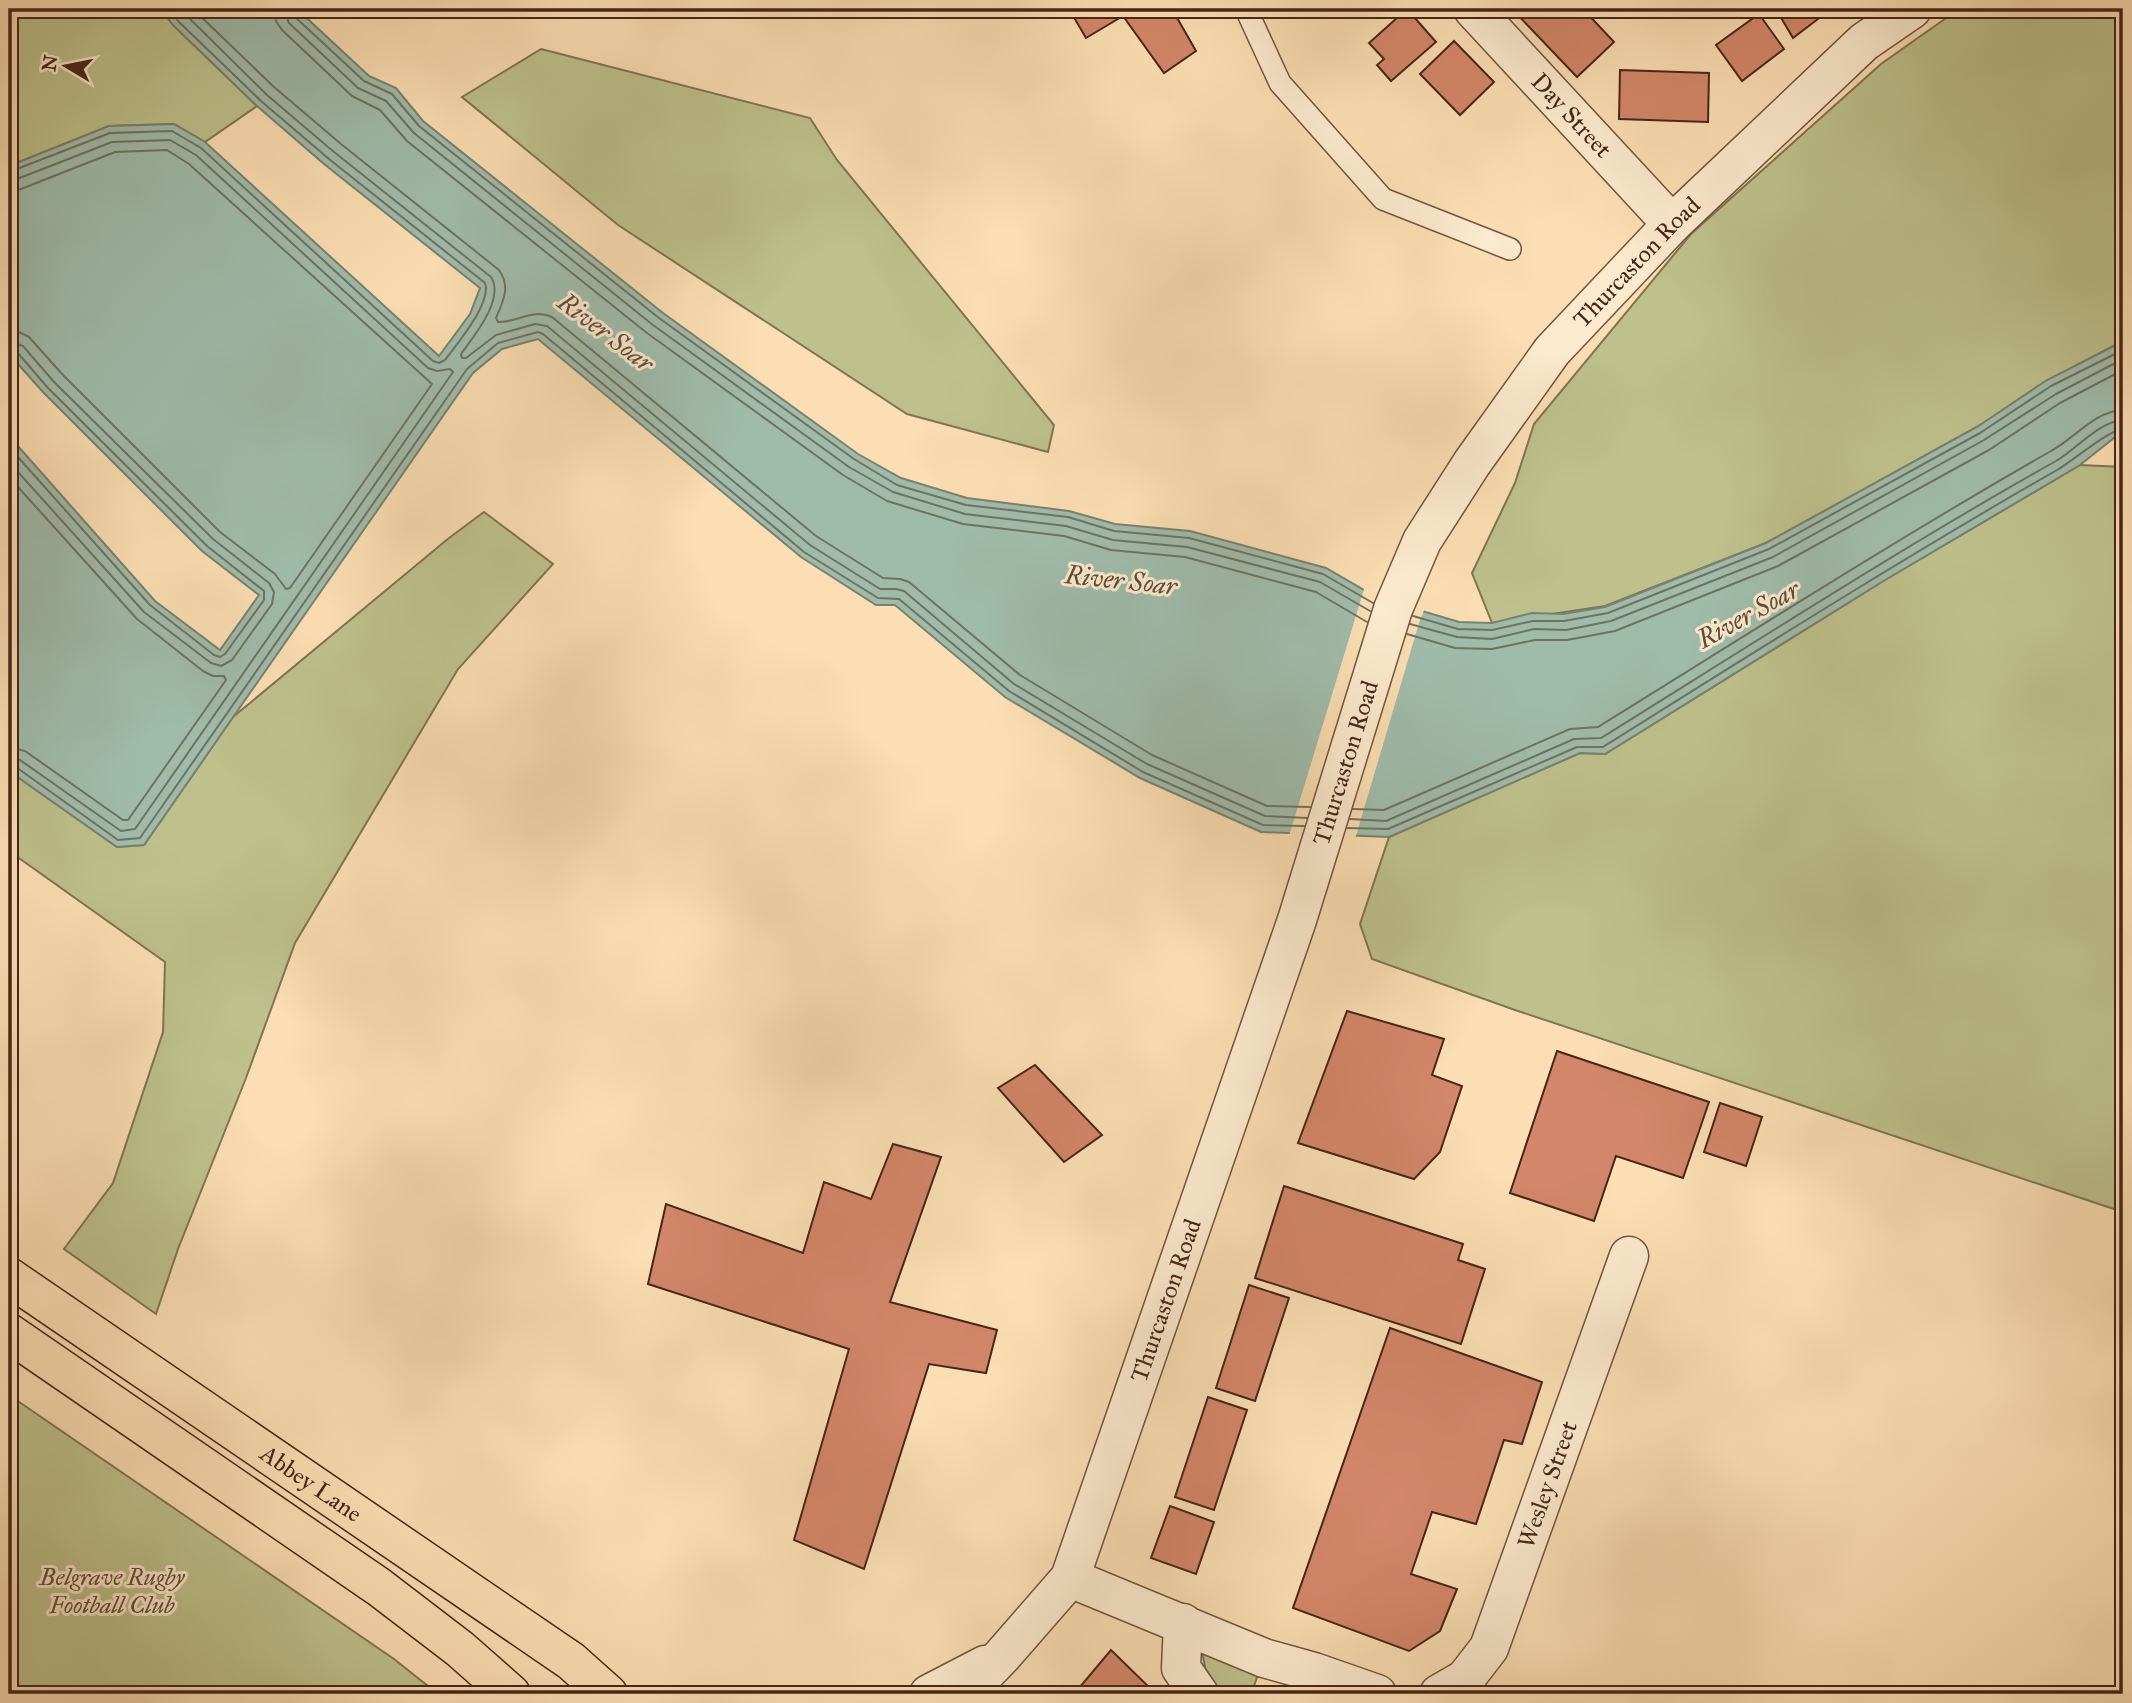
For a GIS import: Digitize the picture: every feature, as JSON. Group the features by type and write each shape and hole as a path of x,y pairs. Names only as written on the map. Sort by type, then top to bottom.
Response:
{"main road":[{"name":"Abbey Lane","path":"9,1278 561,1654 611,1692"},
{"name":"Abbey Lane","path":"9,1333 379,1587 460,1648 511,1694"}],"street":[{"name":"Day Street","path":"1473,9 1672,224"},
{"name":"Thurcaston Road","path":"965,1694 1002,1656 1070,1577 1310,880 1392,609 1422,541 1472,463 1552,351 1672,224 1864,42 1912,9"},
{"name":"Wesley Street","path":"1439,1694 1465,1679 1489,1648 1629,1256"},
{"path":"1070,1577 1264,1658 1377,1694"},
{"path":"1183,1623 1181,1668 1199,1694"},
{"name":"Thurcaston Road","path":"929,1694 1002,1656"}],"lane":[{"path":"1246,9 1280,83 1383,199 1510,249"}],"green space":[{"path":"9,9 161,9 173,25 257,106 205,142 174,124 109,126 9,166"},
{"path":"1959,9 2123,9 2123,343 2073,367 1977,427 1766,543 1605,606 1492,623 1472,573 1515,483 1534,424 1691,234 1881,64"},
{"path":"541,49 810,118 837,160 1054,425 1048,452 907,414 618,225 462,97"},
{"path":"2080,465 2123,467 2123,1212 1515,1010 1372,959 1360,924 1389,837 1580,753 1605,754 1885,580"},
{"path":"484,512 553,564 458,669 295,943 246,1078 178,1249 156,1314 64,1249 113,1183 163,1032 165,962 9,851 9,771 117,847 144,845 233,717"},
{"name":"Belgrave Rugby Football Club","path":"9,1395 394,1659 438,1694 9,1694"},
{"path":"1200,1640 1264,1658 1251,1694 1210,1694"}],"water":[{"name":"River Soar","path":"161,9 297,9 369,76 396,88 423,121 663,313 858,454 901,478 967,498 1069,511 1115,524 1190,531 1326,568 1378,598 1459,622 1492,623 1532,613 1563,614 1605,607 1766,543 1977,427 2047,380 2123,343 2123,436 2114,438 2080,465 1885,580 1605,754 1580,753 1389,837 1261,832 1140,778 1005,697 895,605 876,605 801,557 538,339 502,349 473,373 144,845 117,847 9,771 9,436 155,601 220,650 259,595 202,551 43,392 9,354 9,166 109,126 174,124 205,142 439,356 470,314 480,288 324,164 257,106 173,25"}],"pier":[{"path":"1365,586 1380,595 1425,608 1355,839 1289,836"}],"building":[{"path":"1069,9 1172,9 1196,51 1164,73 1123,16 1086,38"},
{"path":"1407,9 1436,42 1391,81 1377,65 1384,59 1369,43"},
{"path":"1512,9 1583,9 1614,42 1577,77"},
{"path":"1776,9 1831,9 1793,38"},
{"path":"1759,14 1784,49 1742,81 1716,45"},
{"path":"1454,41 1494,82 1460,115 1420,74"},
{"path":"1620,70 1709,73 1708,122 1619,119"},
{"path":"1347,1011 1444,1039 1432,1075 1462,1086 1440,1152 1414,1179 1298,1143"},
{"path":"1557,1051 1709,1102 1683,1178 1616,1156 1594,1221 1510,1193"},
{"path":"1035,1065 1102,1135 1064,1162 998,1088"},
{"path":"1720,1103 1762,1117 1746,1166 1704,1152"},
{"path":"893,1144 941,1157 890,1302 997,1330 986,1373 929,1364 864,1569 794,1540 849,1349 648,1284 666,1204 803,1253 824,1182 871,1199"},
{"path":"1284,1186 1463,1244 1458,1260 1485,1269 1461,1344 1255,1278"},
{"path":"1249,1285 1289,1298 1255,1401 1216,1388"},
{"path":"1390,1328 1542,1382 1522,1444 1504,1440 1476,1524 1432,1512 1411,1574 1457,1589 1440,1631 1409,1651 1293,1608"},
{"path":"1208,1397 1247,1410 1214,1510 1175,1497"},
{"path":"1170,1506 1214,1522 1196,1574 1151,1558"},
{"path":"1111,1650 1156,1694 1074,1694"}]}
